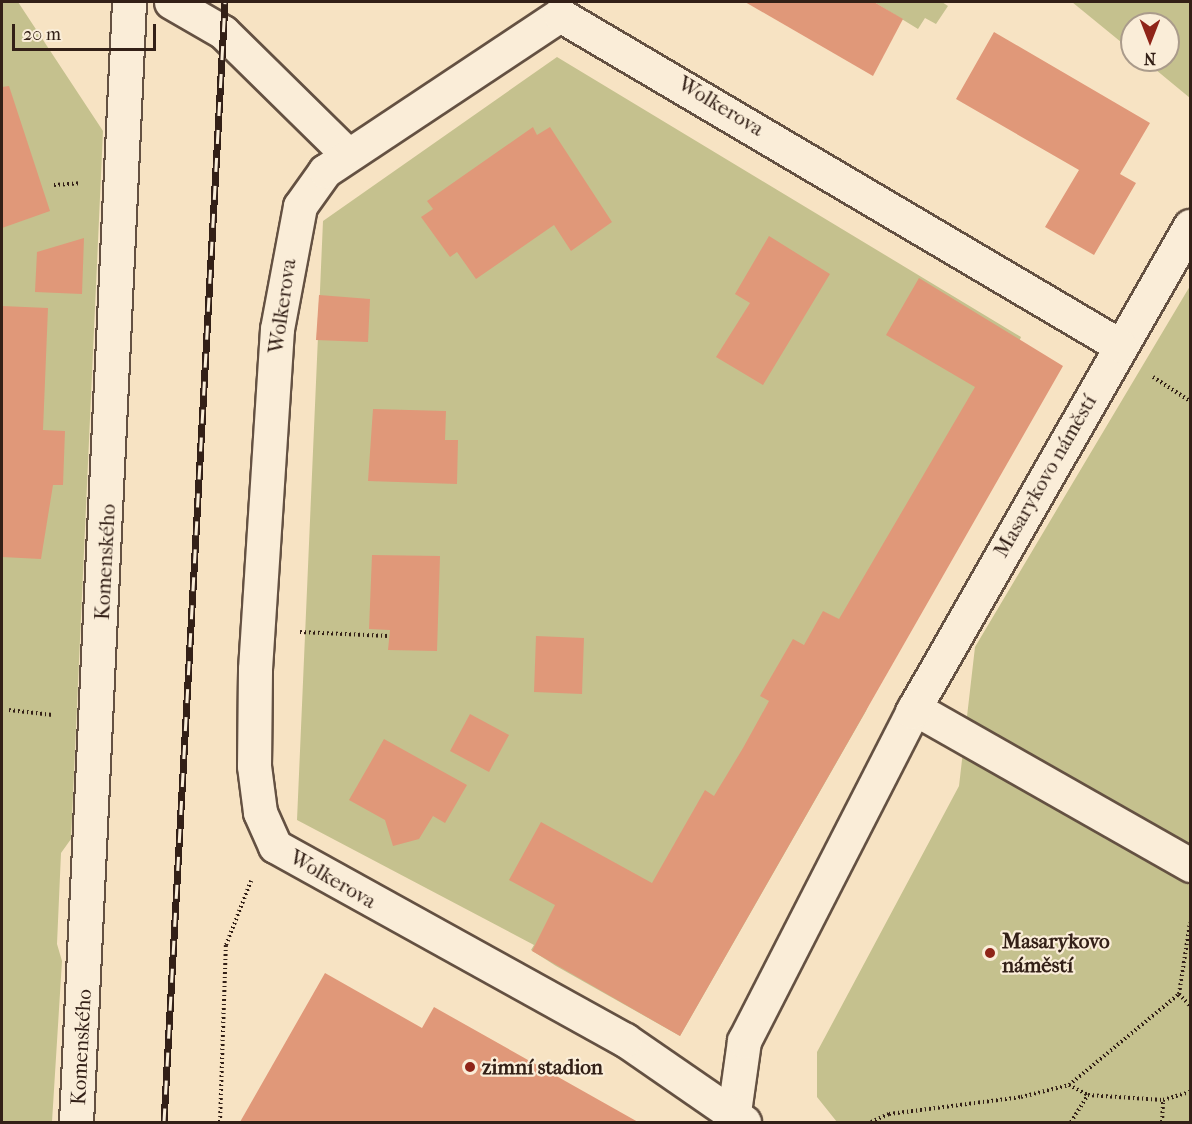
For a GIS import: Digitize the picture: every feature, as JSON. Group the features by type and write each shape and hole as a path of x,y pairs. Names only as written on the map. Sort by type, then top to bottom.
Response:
{"street":[{"name":"Komenského","path":"76,1122 129,2"},
{"path":"171,2 223,32 348,155"},
{"name":"Wolkerova","path":"739,1117 626,1040 275,846 260,812 254,766 277,329 300,206 325,171 560,15 1119,345"},
{"name":"Masarykovo náměstí","path":"739,1117 744,1041 914,708 1119,345 1191,225"},
{"path":"914,708 1191,865"}],"path":[{"path":"1145,373 1191,401"},
{"path":"304,633 388,636"},
{"path":"9,710 64,716"},
{"path":"220,1122 226,945 244,891 275,846"},
{"path":"871,1122 889,1114 1021,1097 1069,1085 1179,994 1191,923"},
{"path":"1179,994 1191,1006"},
{"path":"1069,1085 1088,1095 1163,1100 1191,1092"},
{"path":"1071,1122 1088,1095"},
{"path":"1162,1122 1163,1100"}],"shaded area":[{"path":"2,2 18,2 103,131 71,839 61,853 57,944 62,961 52,1122 2,1122"},
{"path":"874,2 942,2 948,6 936,24 925,18 918,29"},
{"path":"1072,2 1190,2 1190,98 1159,72 1180,72 1180,12 1120,12 1120,41"},
{"path":"557,57 1021,337 866,711 680,1036 556,966 531,950 534,945 297,820 323,221"},
{"path":"1190,286 1190,1122 837,1122 817,1097 817,1052 959,786 975,647"}],"building":[{"path":"745,2 874,2 903,19 873,76"},
{"path":"994,32 1150,123 1120,174 1136,183 1094,255 1045,227 1079,170 956,99"},
{"path":"9,86 50,211 2,228 2,87"},
{"path":"533,127 537,135 550,127 612,222 571,251 554,225 476,279 457,252 450,257 421,217 433,209 427,201"},
{"path":"769,236 830,274 763,385 716,357 750,303 735,294"},
{"path":"84,238 82,294 35,292 37,252"},
{"path":"919,278 1063,366 680,1036 532,951 555,905 509,880 541,822 652,883 705,790 714,796 743,748 769,701 760,696 793,639 804,645 823,611 839,619 975,387 886,335"},
{"path":"319,295 370,299 368,342 316,340"},
{"path":"2,306 48,308 43,430 65,431 63,485 53,485 41,559 2,557"},
{"path":"373,409 446,411 445,440 458,440 457,484 368,481"},
{"path":"372,555 440,556 437,651 388,650 390,630 369,629"},
{"path":"536,636 584,638 582,694 534,692"},
{"path":"470,714 509,735 489,772 450,751"},
{"path":"384,739 467,785 445,823 433,816 419,839 393,846 385,820 349,800"},
{"path":"325,973 422,1028 434,1007 638,1122 240,1122"}],"railway":[{"path":"164,1122 225,2"}],"place":[{"name":"Masarykovo náměstí","path":"990,953"},
{"name":"zimní stadion","path":"470,1067"}]}
